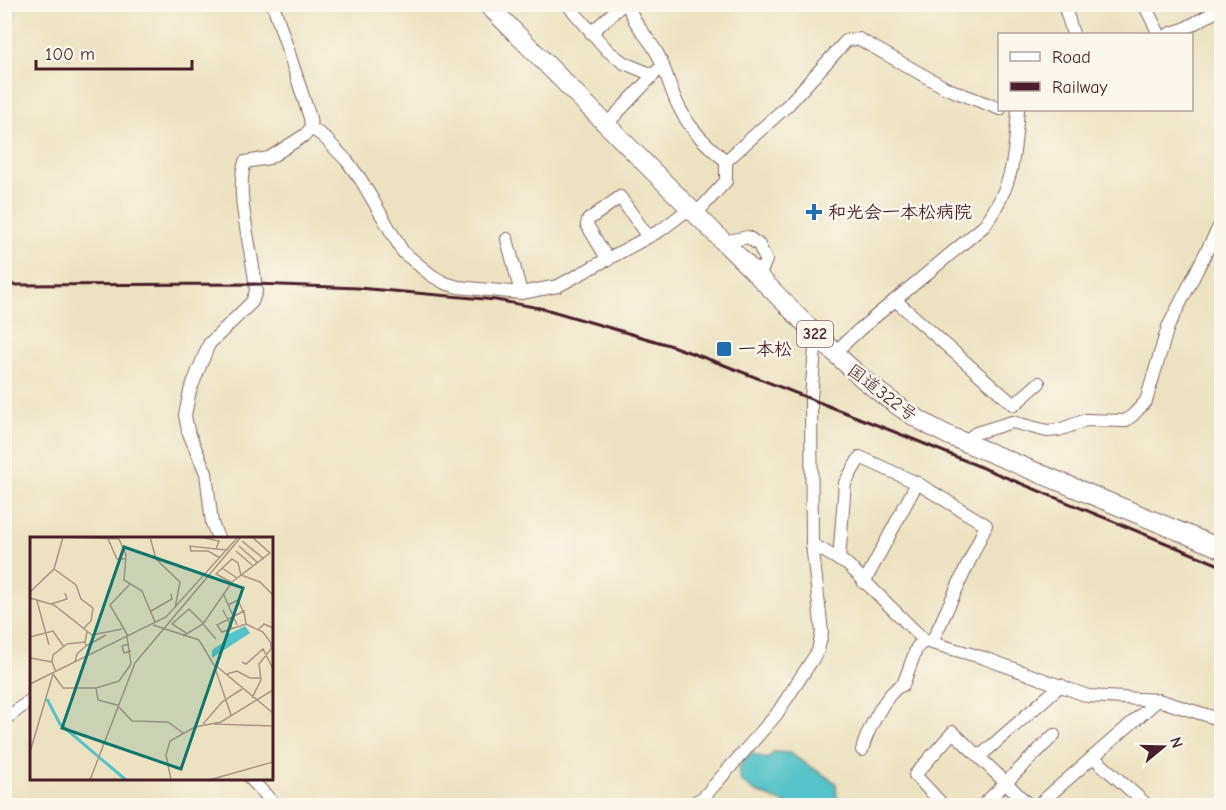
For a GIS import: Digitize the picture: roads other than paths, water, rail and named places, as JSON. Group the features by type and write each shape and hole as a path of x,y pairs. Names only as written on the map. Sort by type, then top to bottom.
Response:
{"highway":[{"name":"国道322号","path":"487,4 833,354 892,403 924,424 964,442 1221,549"}],"street":[{"path":"218,537 212,523 206,473 184,415 190,391 208,344 252,302 256,291 243,197 242,171 245,162 269,158 305,135 310,128 310,118 273,4"},
{"path":"567,4 608,51 624,63 653,75"},
{"path":"591,33 623,4"},
{"path":"628,4 634,22 663,64 679,108 690,126 726,161"},
{"path":"1064,4 1073,33"},
{"path":"1144,4 1158,33"},
{"path":"1172,33 1184,29 1221,8"},
{"path":"310,128 323,136 347,161 361,180 403,252 418,266 446,283 521,293 558,286 692,212 726,181 726,161 787,106 814,78 843,42 853,38 867,43 946,88 998,109"},
{"path":"606,124 663,64"},
{"path":"833,354 984,226 999,206 1010,177 1018,113"},
{"path":"608,260 587,225 588,220 620,197 648,237"},
{"path":"964,442 976,433 1012,422 1047,431 1059,430 1086,420 1125,421 1134,415 1146,400 1168,327 1221,221"},
{"path":"507,239 521,293"},
{"path":"895,300 1014,405 1039,383"},
{"path":"686,806 702,802 776,716 818,651 822,632 812,544 812,399 816,336"},
{"path":"839,560 845,483 860,457 917,483 986,525 928,642 917,647 903,685 892,690 865,737 862,750"},
{"path":"864,583 917,483"},
{"path":"812,544 848,565 864,583 928,642 1088,696 1158,700 1221,720"},
{"path":"979,757 1061,685"},
{"path":"4,720 30,700"},
{"path":"1037,806 1158,700"},
{"path":"944,806 915,775 953,732 1030,806"},
{"path":"982,806 1054,735"},
{"path":"1093,757 1146,804 1145,806"},
{"path":"252,780 276,806"}],"water":[{"path":"774,752 789,753 836,783 837,801 845,805 789,805 754,791 741,781 738,769 750,753 768,759"}],"waterway":[{"path":"4,37 11,26 15,4"}],"railway":[{"path":"4,285 255,284 358,288 496,300 545,309 669,345 719,363 910,438 1222,566"}],"place":[{"name":"和光会一本松病院","path":"814,212"},
{"name":"一本松","path":"724,349"}]}
